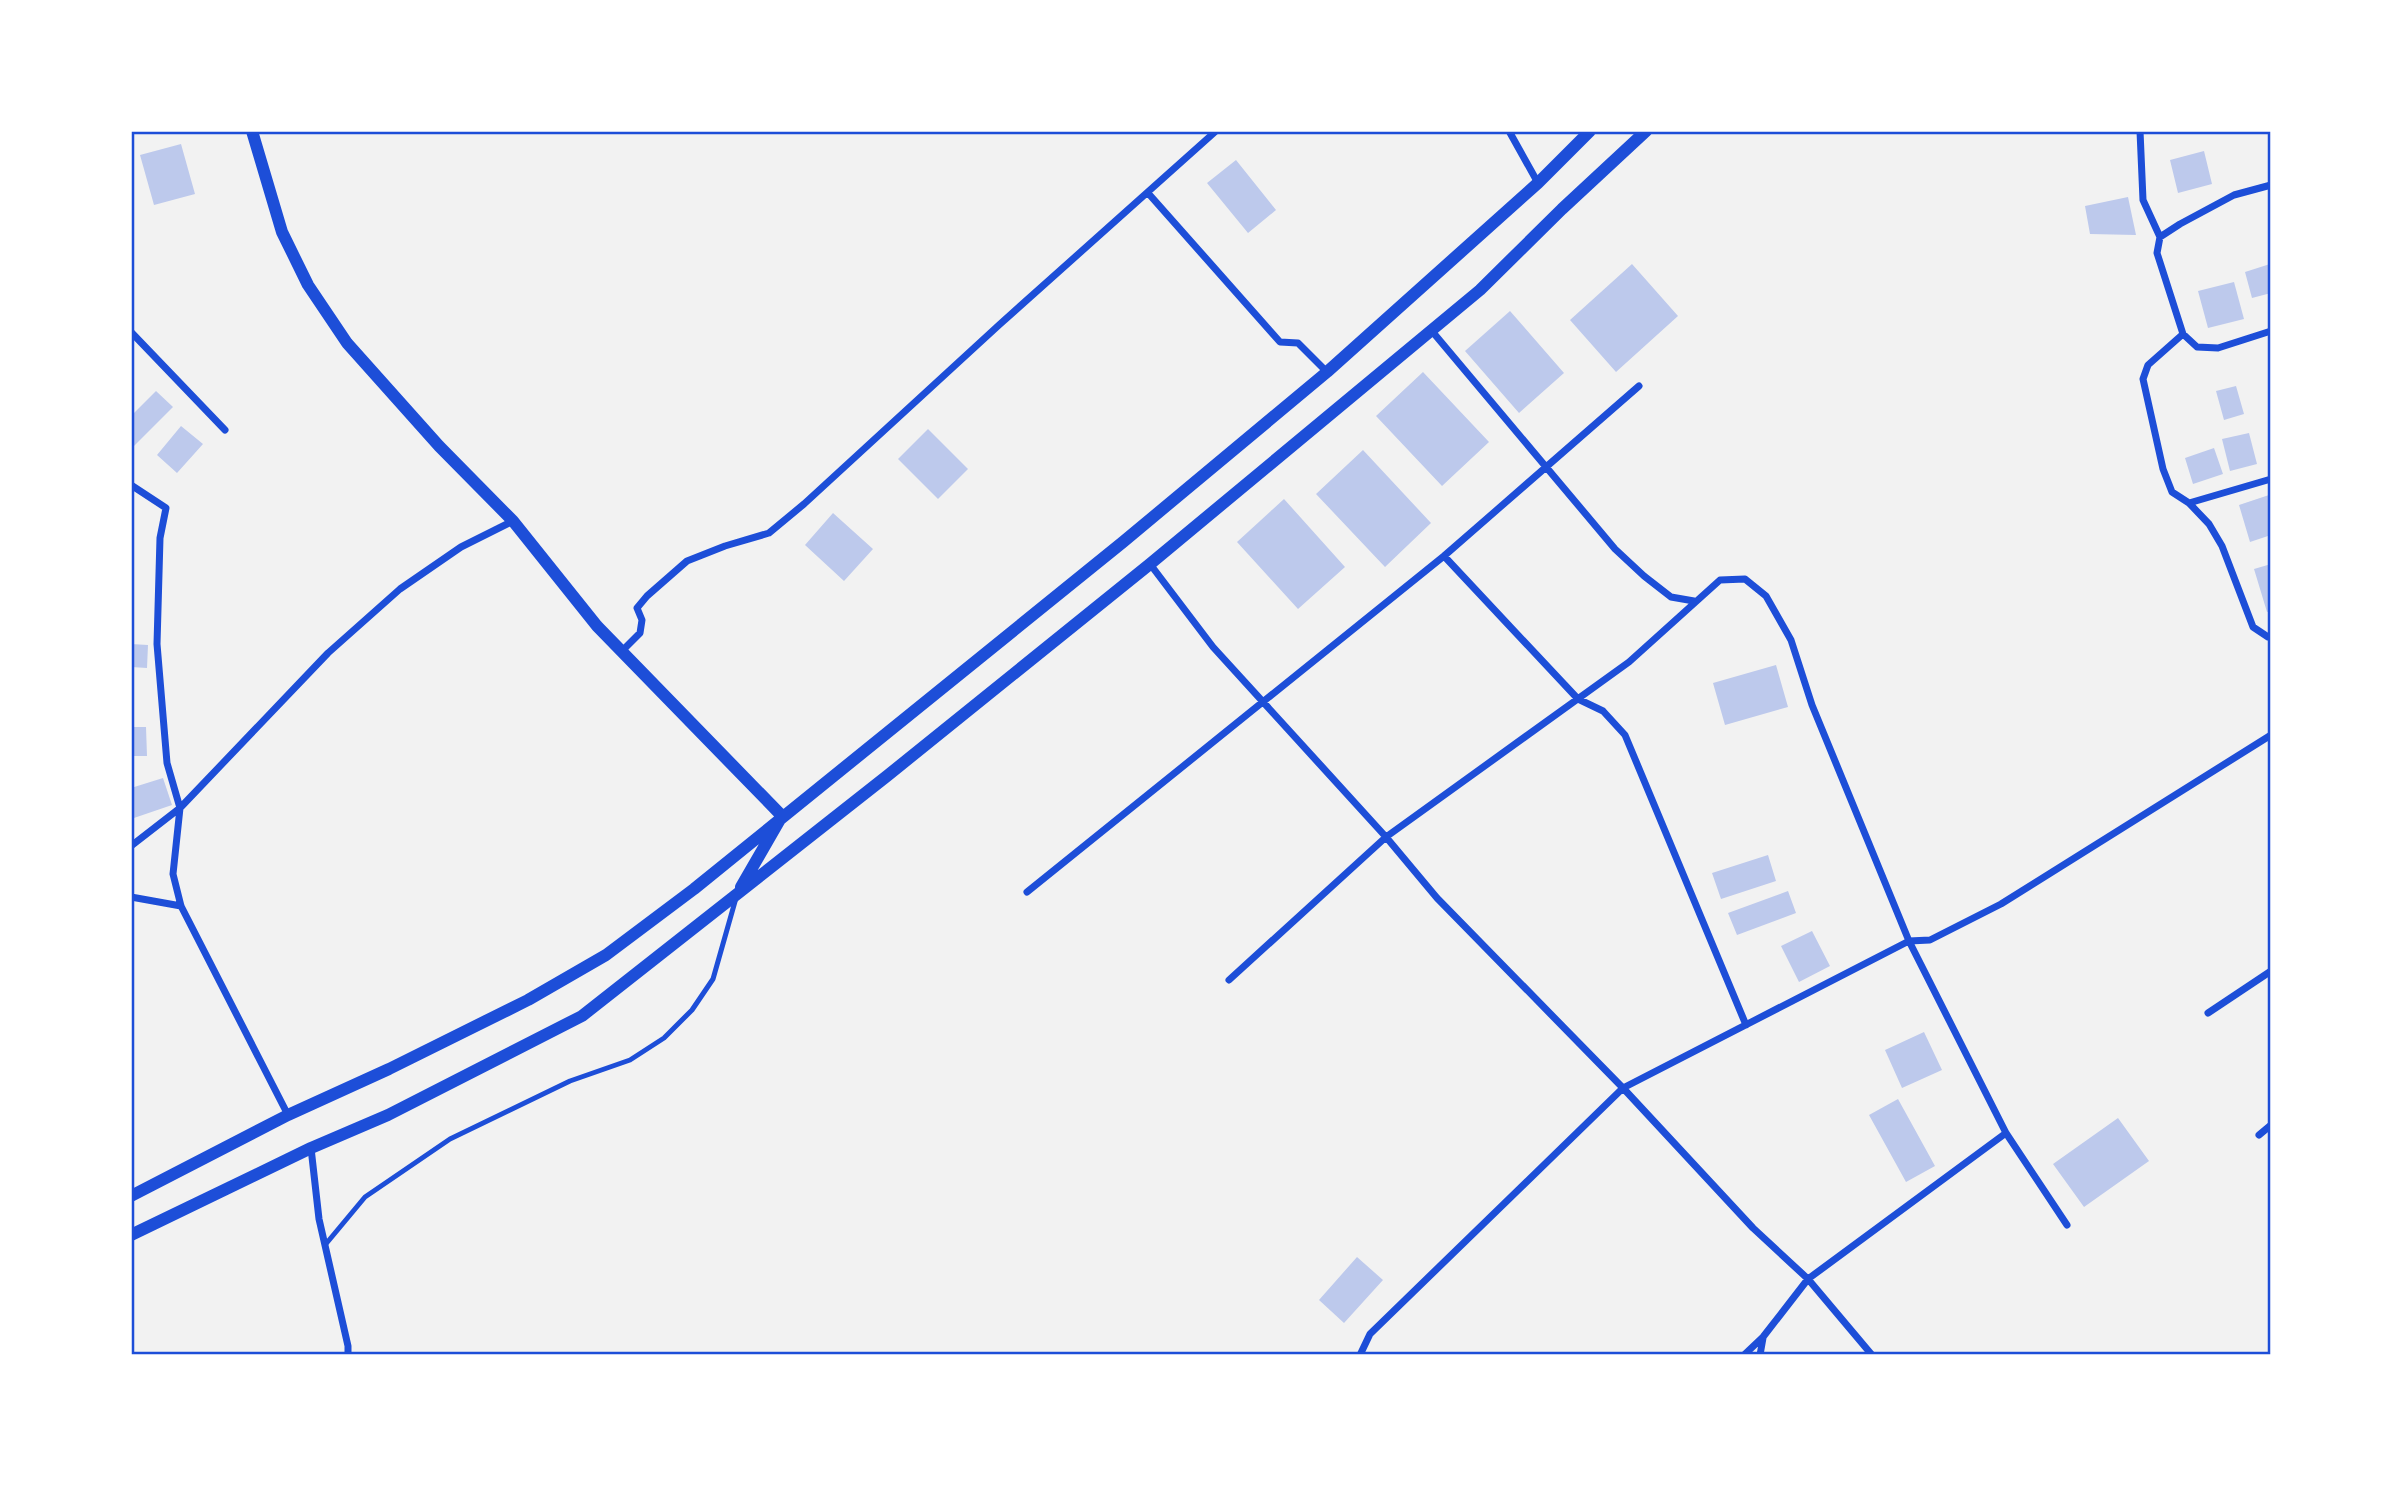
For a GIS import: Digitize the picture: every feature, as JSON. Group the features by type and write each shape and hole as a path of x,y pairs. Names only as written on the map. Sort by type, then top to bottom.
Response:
{"street":[{"path":"252,131 282,232 308,285 347,343 439,446 513,521 597,626 782,816"},
{"path":"622,651 640,633 642,620 637,608 661,583 687,561 769,533 1216,131"},
{"path":"1509,131 1538,183"},
{"path":"131,1196 288,1115 389,1069 528,1000 606,955 694,889 1123,542 1326,372 1538,183 1590,131"},
{"path":"131,1235 398,1110 582,1016 1150,564 1431,331 1480,290 1646,131"},
{"path":"2140,131 2143,200 2161,237 2157,253 2183,334 2197,347 2218,348 2271,331"},
{"path":"2161,237 2179,224 2234,195 2271,185"},
{"path":"1148,193 1280,342 1298,343 1326,372"},
{"path":"1431,331 1615,549 1671,597 1694,601"},
{"path":"131,332 225,429"},
{"path":"2183,334 2148,365 2143,379 2163,468 2172,492 2189,503 2209,524 2222,546 2253,627 2268,638 2271,637"},
{"path":"1027,892 1444,556 1639,386"},
{"path":"2189,503 2271,479"},
{"path":"131,485 166,508 160,538 157,644 167,762 180,808 173,874 181,906 288,1115"},
{"path":"131,846 180,808 328,653 400,589 461,547 513,521"},
{"path":"1444,556 1578,699 1604,711 1625,735 1746,1025"},
{"path":"1150,564 1213,647 1386,837 1437,898 1623,1088 1753,1228 1808,1279 1872,1355"},
{"path":"1230,979 1386,837 1629,662 1720,580 1745,579 1766,596 1791,640 1812,705 1909,941 2006,1133 2067,1225"},
{"path":"1360,1355 1370,1334 1623,1088 1909,941 1930,940 2001,904 2271,735"},
{"path":"738,894 782,816"},
{"path":"131,897 181,906"},
{"path":"2208,1013 2271,971"},
{"path":"2259,1135 2271,1125"},
{"path":"1744,1355 1763,1337 1808,1279 2006,1133"},
{"path":"312,1148 319,1219 348,1355"},
{"path":"1760,1355 1763,1337"}],"lane":[{"path":"325,1245 365,1197 450,1139 570,1081 630,1060 664,1038 692,1010 713,979 738,894"}],"building":[{"path":"181,144 195,194 154,205 140,155"},
{"path":"2204,151 2212,184 2178,193 2170,160"},
{"path":"1236,160 1276,210 1248,233 1207,183"},
{"path":"2128,197 2136,235 2090,234 2085,206"},
{"path":"1632,264 1678,316 1616,372 1570,320"},
{"path":"2270,264 2271,293 2252,298 2245,272"},
{"path":"2234,282 2244,319 2208,328 2198,291"},
{"path":"1510,311 1564,373 1519,413 1465,351"},
{"path":"1423,372 1489,442 1442,486 1376,416"},
{"path":"2236,386 2244,414 2224,420 2216,391"},
{"path":"156,391 173,407 134,446 131,444 131,416"},
{"path":"181,426 203,444 177,473 157,455"},
{"path":"928,429 968,469 938,499 898,459"},
{"path":"2249,433 2257,464 2230,471 2222,439"},
{"path":"2214,448 2223,474 2193,484 2185,458"},
{"path":"1363,450 1431,523 1385,567 1316,494"},
{"path":"2269,495 2271,535 2250,542 2239,505"},
{"path":"1284,499 1345,567 1298,609 1237,542"},
{"path":"833,513 873,549 844,581 805,545"},
{"path":"2271,564 2271,611 2267,612 2254,569"},
{"path":"131,644 148,645 147,668 131,667"},
{"path":"1776,665 1788,707 1725,725 1713,683"},
{"path":"131,727 146,727 147,756 131,756"},
{"path":"163,778 172,805 131,819 131,788"},
{"path":"1768,855 1776,881 1721,899 1712,873"},
{"path":"1788,891 1796,913 1737,935 1728,913"},
{"path":"1812,931 1830,966 1799,982 1781,946"},
{"path":"1924,1032 1942,1070 1902,1088 1885,1050"},
{"path":"1898,1099 1935,1166 1906,1182 1869,1115"},
{"path":"2118,1118 2149,1161 2084,1207 2053,1164"},
{"path":"1357,1257 1383,1280 1344,1323 1319,1300"}]}
